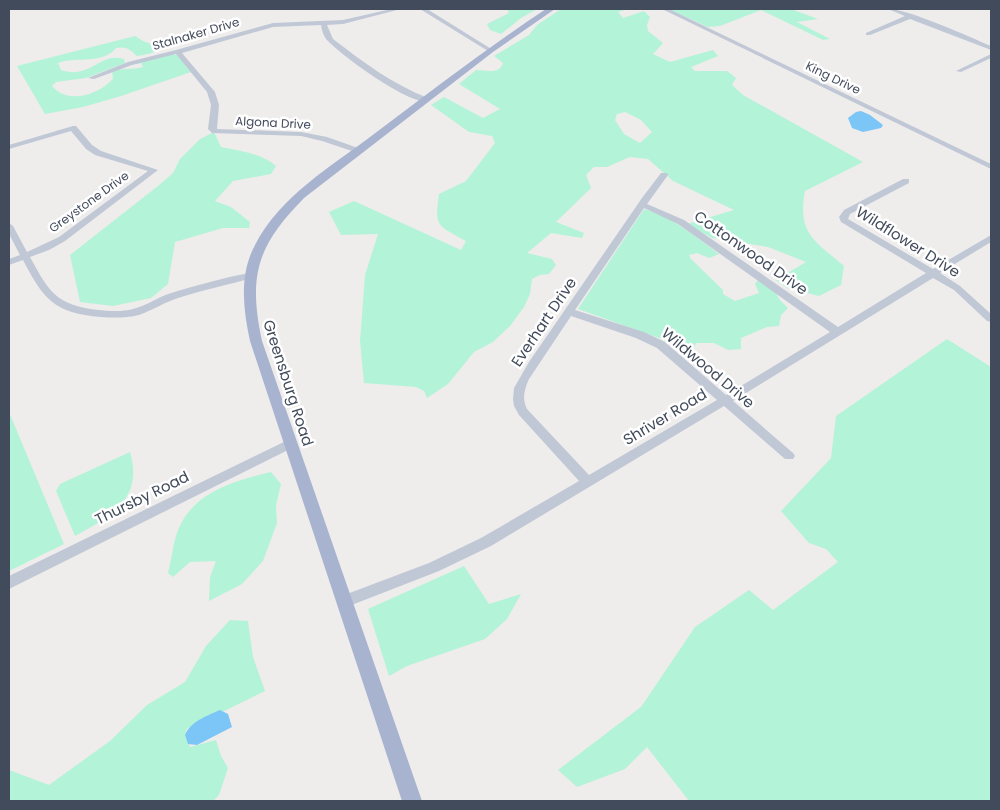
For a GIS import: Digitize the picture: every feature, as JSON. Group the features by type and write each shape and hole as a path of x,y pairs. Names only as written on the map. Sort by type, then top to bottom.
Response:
{"main road":[{"name":"Greensburg Road","path":"412,801 290,444 249,317 247,300 249,276 261,242 281,215 300,196 490,50 551,9"}],"street":[{"name":"Stalnaker Drive","path":"92,78 130,63 178,52 273,25 297,23 324,24 352,20 398,9"},
{"path":"423,9 490,50"},
{"name":"King Drive","path":"664,9 991,167"},
{"path":"891,9 991,48"},
{"path":"868,34 910,16"},
{"path":"324,24 324,30 330,40 385,82 425,100"},
{"name":"Algona Drive","path":"178,52 211,92 215,105 212,126 214,131 301,134 318,137 358,151"},
{"path":"958,71 991,56"},
{"name":"Greystone Drive","path":"9,147 74,128 89,147 98,153 154,170 62,239 9,262"},
{"name":"Everhart Drive","path":"588,481 522,412 517,400 521,384 664,175"},
{"name":"Wildflower Drive","path":"906,181 844,214 844,220 967,296 991,319"},
{"name":"Cottonwood Drive","path":"643,205 681,222 838,332"},
{"path":"9,226 24,256 47,294 64,306 120,314 134,313 162,300 206,284 249,276"},
{"name":"Shriver Road","path":"344,602 452,559 502,533 991,238"},
{"name":"Wildwood Drive","path":"570,312 651,340 667,350 789,456"},
{"name":"Thursby Road","path":"9,583 290,444"}],"green space":[{"path":"507,9 537,9 521,18 501,34 490,30 487,24 509,13"},
{"path":"561,9 628,9 618,12 623,18 644,11 650,17 647,25 648,31 663,43 653,54 670,62 713,50 718,56 691,67 695,71 727,71 736,78 732,85 743,95 863,162 805,191 803,206 806,227 817,243 844,266 841,285 819,296 787,288 776,280 806,262 768,247 712,238 687,224 734,210 673,181 648,159 630,157 607,167 594,167 586,175 591,188 556,222 584,233 582,238 551,233 527,253 552,259 556,265 549,274 540,275 532,279 530,294 524,307 510,326 493,342 474,352 448,384 427,398 424,391 416,387 364,383 360,341 365,275 378,234 341,235 329,212 354,201 461,250 466,241 449,232 438,220 439,194 466,181 495,143 492,136 469,132 431,105 444,97 483,118 500,109 459,84 476,70 492,71 501,67 503,63 494,56 529,35 537,25","holes":["625,112 641,120 652,132 640,143 624,134 615,120 617,114"]},
{"path":"668,9 791,9 818,19 797,22 830,39 823,40 761,10 720,26 708,27"},
{"path":"135,36 160,47 153,52 137,56 123,47 116,48 104,57 58,63 61,70 80,72 108,59 124,59 125,63 86,78 56,82 52,86 66,95 83,96 107,85 113,79 112,71 143,67 141,63 130,65 165,53 177,55 191,72 83,107 45,114 17,66"},
{"path":"214,132 221,147 257,155 276,166 271,174 233,181 215,201 231,207 250,222 249,228 223,228 175,242 168,284 151,298 113,306 80,302 70,255 158,186 173,173 180,159 200,139"},
{"path":"644,209 674,222 719,254 709,258 697,253 689,255 723,290 723,294 735,301 759,293 755,284 758,280 776,293 788,308 781,315 779,326 767,327 741,338 741,349 728,350 714,343 696,343 691,354 685,354 662,339 578,309"},
{"path":"947,339 991,367 991,801 689,801 647,747 625,769 577,787 558,770 641,707 695,627 749,590 773,610 838,562 826,549 809,543 781,511 831,458 836,416"},
{"path":"9,412 64,544 9,571"},
{"path":"130,452 133,468 132,482 128,494 111,513 75,536 56,491 60,484"},
{"path":"271,472 281,484 276,505 277,523 263,561 242,584 209,601 210,577 216,561 190,562 173,577 168,573 177,533 186,516 195,505 205,497 230,484"},
{"path":"464,566 489,604 521,594 507,619 485,639 407,666 389,676 368,609"},
{"path":"230,620 248,621 253,657 265,691 187,729 185,735 190,747 216,740 221,756 228,768 219,795 213,801 9,801 9,770 49,785 110,741 147,705 185,682 206,646"}],"water":[{"path":"861,111 883,125 881,128 863,132 852,128 848,118"},
{"path":"220,710 228,714 232,727 197,745 188,744 185,735 191,726 200,719"}]}
